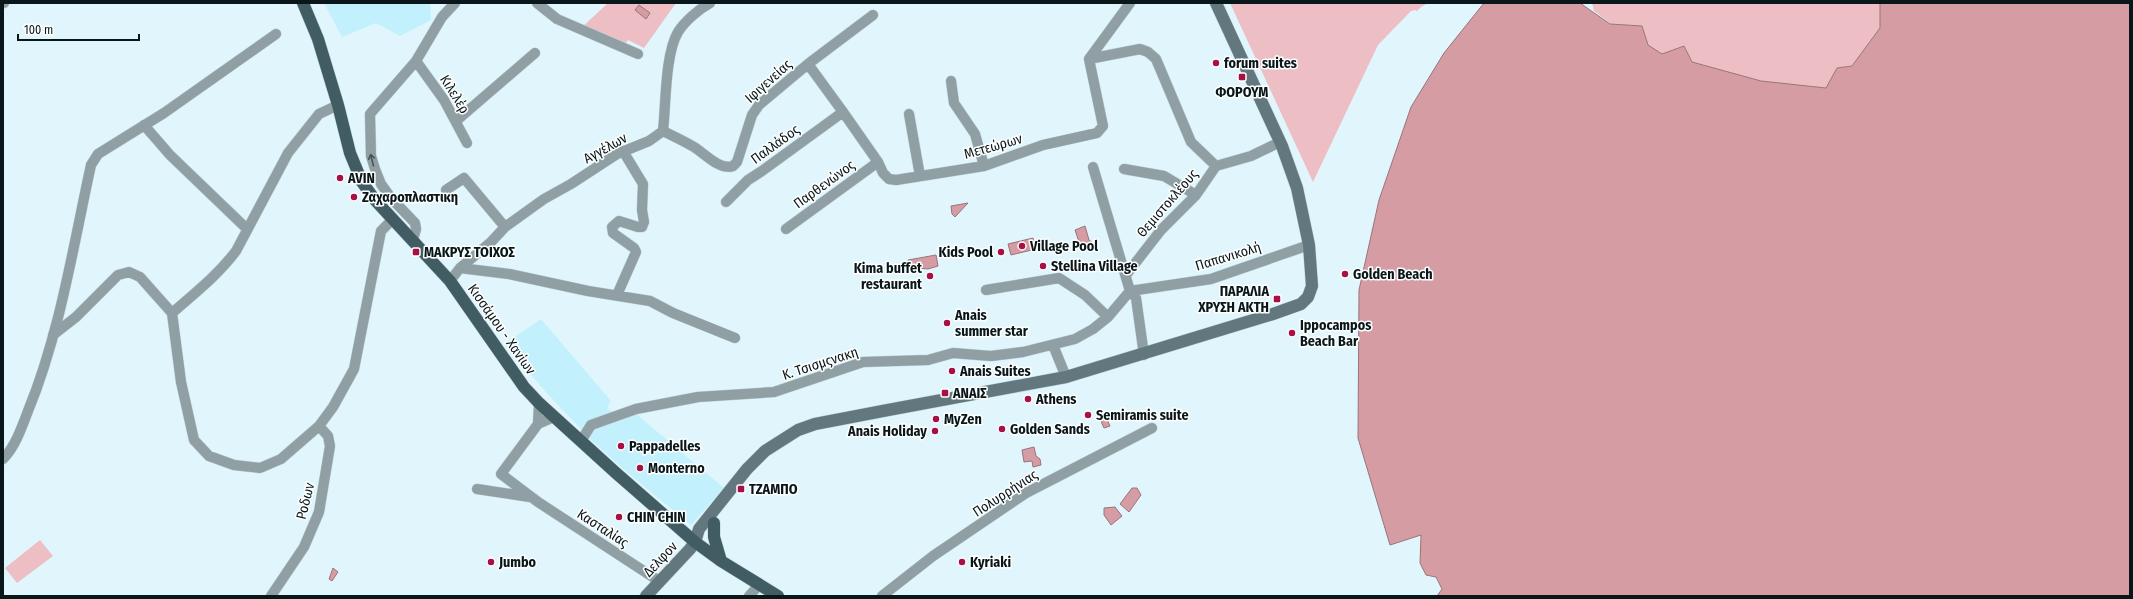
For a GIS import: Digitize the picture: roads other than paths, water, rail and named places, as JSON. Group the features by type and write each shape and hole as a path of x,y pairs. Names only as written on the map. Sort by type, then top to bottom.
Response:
{"main road":[{"name":"Κισσάμου - Χανίων","path":"303,3 318,39 338,105 350,153 362,182 374,200 450,281 514,374 538,403 695,542 721,561 778,596"},
{"path":"714,523 714,537 721,561"}],"street":[{"path":"413,240 416,229 414,224 381,184 375,169 371,156 370,114 416,61 442,17 455,3"},
{"path":"537,3 557,19 638,54"},
{"path":"663,131 667,99 668,62 678,32 701,8 710,3"},
{"path":"1089,59 1130,3"},
{"path":"695,542 699,529 724,500 743,474 765,451 784,438 806,427 888,410 1066,377 1229,329 1301,304 1308,296 1312,286 1309,245 1297,188 1280,142 1216,3"},
{"name":"Ιφιγενείας","path":"663,131 696,148 709,160 730,167 736,162 752,115 758,105 808,64 873,15"},
{"path":"3,459 20,432 26,418 53,335 91,165 98,154 144,125 276,34"},
{"path":"1089,59 1140,49 1148,52 1156,59 1191,142 1216,166"},
{"path":"456,121 535,53"},
{"name":"Μετεώρων","path":"808,64 878,162 883,173 889,179 896,180 984,166 1043,145 1097,133 1103,126 1089,59"},
{"name":"Κιλελέρ","path":"416,61 456,121 467,143"},
{"path":"951,81 954,103 975,134 984,166"},
{"path":"172,313 203,287 226,264 236,251 246,228 288,153 306,129 320,114 338,105"},
{"name":"Παλλάδος","path":"726,202 748,180 843,112"},
{"path":"909,114 920,176"},
{"path":"144,125 170,155 246,228"},
{"name":"Αγγέλων","path":"450,281 460,268 491,242 505,227 544,199 623,151 649,141 663,131"},
{"name":"Θεμιστοκλέους","path":"1126,275 1161,230 1196,195 1216,166 1251,156 1280,142"},
{"path":"617,295 636,252 634,248 613,233 612,228 619,221 638,227 642,227 644,222 642,210 643,184 623,151"},
{"name":"Παρθενώνος","path":"786,229 878,162"},
{"path":"1093,167 1130,291 1136,298 1144,355"},
{"path":"1124,169 1164,176 1196,195"},
{"path":"446,190 464,178 505,227"},
{"path":"53,335 76,317 118,275 128,272 140,276 172,313 181,382 192,433 198,446 209,456 234,465 260,468 281,459 320,427 354,369 381,231 393,219"},
{"name":"Παπανικολή","path":"1130,291 1211,279 1309,245"},
{"path":"460,268 509,274 588,291 650,301 673,313 735,338"},
{"path":"986,290 1059,278 1085,295 1108,317"},
{"name":"Κ. Τσισμςνακη","path":"581,441 592,425 636,409 698,397 774,392 863,362 928,360 953,353 991,356 1053,345 1075,339 1093,329 1108,317 1130,291"},
{"path":"1053,345 1066,377"},
{"path":"538,403 538,424 554,417"},
{"name":"Κασταλίας","path":"538,424 500,474 532,497 659,581"},
{"name":"Ροδων","path":"271,596 304,547 319,512 330,446 328,436 320,427"},
{"name":"Πολυρρήνιας","path":"882,596 933,556 1026,493 1152,428"},
{"name":"Κασταλίας","path":"477,489 532,497"},
{"path":"695,542 707,537 724,500"},
{"name":"Δελφον","path":"646,596 695,542"},
{"path":"748,596 759,585"}],"place":[{"name":"forum suites","path":"1216,63"},
{"name":"ΦΟΡΟΥΜ","path":"1242,77"},
{"name":"AVIN","path":"340,178"},
{"name":"Ζαχαροπλαστικη","path":"354,197"},
{"name":"Village Pool","path":"1022,246"},
{"name":"ΜΑΚΡΥΣ ΤΟΙΧΟΣ","path":"416,252"},
{"name":"Kids Pool","path":"1001,252"},
{"name":"Stellina Village","path":"1043,266"},
{"name":"Golden Beach","path":"1345,274"},
{"name":"Kima buffet restaurant","path":"930,276"},
{"name":"ΠΑΡΑΛΙΑ ΧΡΥΣΗ ΑΚΤΗ","path":"1277,299"},
{"name":"Anais summer star","path":"947,323"},
{"name":"Ippocampos Beach Bar","path":"1292,333"},
{"name":"Anais Suites","path":"952,371"},
{"name":"ΑΝΑΙΣ","path":"945,393"},
{"name":"Athens","path":"1028,399"},
{"name":"Semiramis suite","path":"1088,415"},
{"name":"MyZen","path":"936,419"},
{"name":"Golden Sands","path":"1002,429"},
{"name":"Anais Holiday","path":"935,431"},
{"name":"Pappadelles","path":"621,446"},
{"name":"Monterno","path":"640,468"},
{"name":"ΤΖΑΜΠΟ","path":"741,489"},
{"name":"CHIN CHIN","path":"619,517"},
{"name":"Jumbo","path":"491,562"},
{"name":"Kyriaki","path":"962,562"}]}
